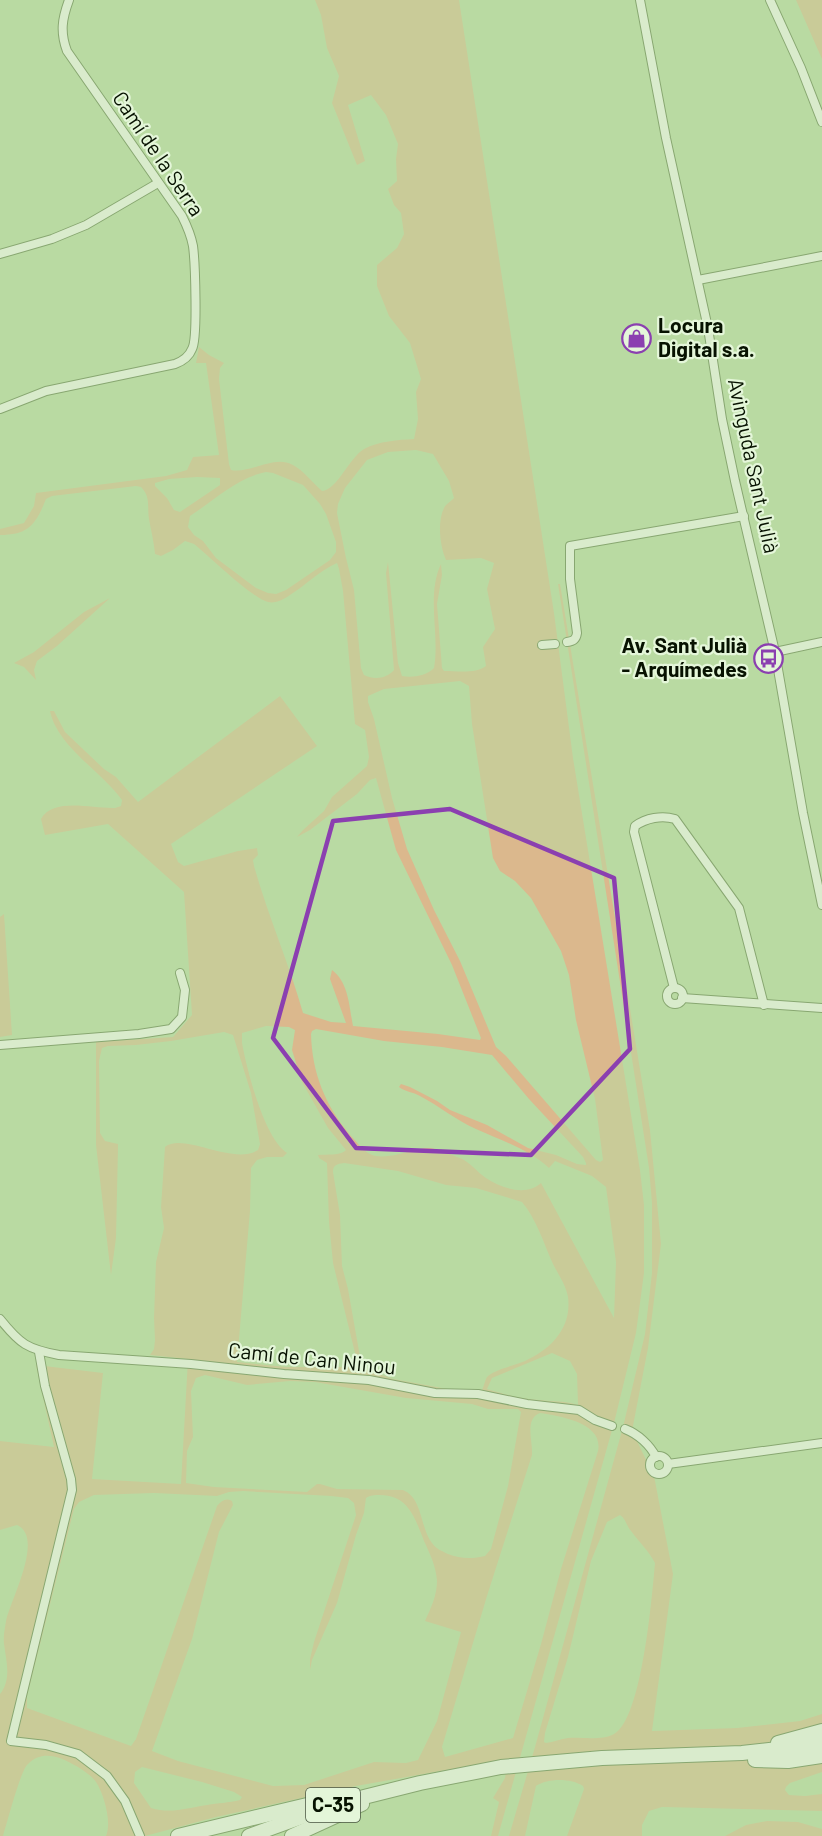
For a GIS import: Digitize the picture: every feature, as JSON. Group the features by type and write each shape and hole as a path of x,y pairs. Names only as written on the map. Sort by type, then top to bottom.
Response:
{"highway":[{"path":"729,1753 822,1731"},
{"name":"C-35","path":"249,1836 340,1803 420,1783 501,1767 602,1758 766,1751 822,1744"},
{"path":"714,1754 742,1759 788,1761 822,1756"},
{"path":"178,1836 363,1791 420,1783"},
{"path":"292,1836 354,1807 420,1783"}],"street":[{"name":"Camí de la Serra","path":"0,409 46,391 175,364 183,361 189,355 195,341 194,249 189,232 182,216 67,51 61,30 62,18 69,0"},
{"name":"Avinguda Sant Julià","path":"640,0 666,138 698,280 722,418 775,652 803,813 822,905"},
{"path":"770,0 801,68 822,122"},
{"path":"0,254 52,239 86,225 158,183"},
{"path":"698,280 822,256"},
{"path":"567,642 573,641 577,633 570,579 570,546 744,516"},
{"path":"775,652 822,642"},
{"path":"542,645 555,644"},
{"path":"682,998 680,991 674,988 634,832 635,826 640,822 660,817 675,819 738,908 764,1005"},
{"path":"0,1045 139,1034 171,1029 182,1017 185,990 180,973"},
{"path":"674,988 668,992 669,1000 675,1003 682,998 822,1008"},
{"path":"0,1319 15,1337 26,1346 39,1352 45,1386 72,1490 11,1741 46,1745 78,1754 107,1776 125,1801 140,1836"},
{"name":"Camí de Can Ninou","path":"39,1352 104,1360 191,1364 369,1380 435,1393 478,1394 528,1404 579,1410 595,1420 612,1426"},
{"path":"625,1429 637,1434 656,1458"},
{"path":"668,1464 822,1443"},
{"path":"656,1458 651,1464 651,1469 655,1473 665,1472 668,1464"},
{"path":"656,1458 663,1458 668,1464"}],"highlighted area":[{"path":"450,809 614,878 630,1049 531,1155 356,1148 273,1038 333,821"}],"shaded area":[{"path":"315,0 459,0 554,613 573,758 640,1170 644,1205 644,1273 636,1333 614,1423 498,1836 491,1836 499,1802 493,1798 505,1778 508,1759 356,1786 216,1817 145,1836 106,1836 108,1824 106,1809 96,1782 78,1767 59,1758 46,1756 33,1760 24,1770 3,1836 0,1836 0,1694 7,1676 4,1635 6,1621 24,1570 28,1542 25,1532 17,1525 0,1530 0,1441 54,1447 36,1365 103,1373 92,1479 181,1484 188,1359 150,1355 154,1349 155,1340 156,1262 164,1228 161,1207 165,1147 173,1143 184,1143 222,1152 248,1154 258,1150 260,1144 251,1093 233,1035 224,1032 171,1041 102,1048 99,1061 100,1133 105,1141 118,1144 116,1238 111,1275 96,1145 96,1042 173,1037 192,1015 184,892 108,824 45,835 41,819 55,808 74,806 115,808 121,806 122,800 61,736 50,711 54,711 65,732 104,769 116,777 138,802 280,696 317,746 171,844 178,862 184,866 257,848 258,855 253,860 254,866 303,1013 331,1022 346,1023 330,979 332,970 338,975 345,988 353,1026 480,1040 481,1038 452,965 396,850 376,778 370,780 357,794 310,830 297,837 324,811 332,797 367,766 369,757 365,730 355,724 343,591 337,563 285,598 277,602 268,602 252,593 194,544 185,541 161,556 155,554 147,498 141,487 136,486 52,496 46,499 35,521 25,530 0,535 0,529 24,523 34,506 36,493 166,476 187,470 193,457 219,455 206,363 196,363 199,347 224,363 220,368 219,379 231,470 286,462 301,470 322,491 338,480 353,459 364,449 395,440 414,439 418,419 416,392 421,379 410,343 389,316 377,286 377,265 397,248 404,234 401,213 394,205 388,189 397,181 398,144 386,115 371,95 348,105 365,161 357,165 332,103 339,76 327,48 321,15","holes":["416,450 433,454 449,481 454,498 444,508 440,527 446,560 481,558 494,563 487,589 495,629 483,647 486,666 482,669 460,672 444,671 442,668 437,604 442,575 441,564 434,589 436,642 434,668 419,676 402,676 398,663 388,562 386,573 394,670 380,678 364,675 361,668 354,590 337,513 345,488 367,460 388,452","266,472 303,485 326,514 336,542 336,552 330,560 286,590 276,594 256,588 216,558 188,527 190,516 235,484","220,478 220,485 180,512 174,510 155,483 169,479","460,681 469,686 472,724 493,858 500,871 515,881 531,898 561,951 569,975 576,1020 595,1099 603,1160 600,1162 496,1047 460,961 407,849 368,696 384,689","266,1026 289,1027 295,1030 292,1050 302,1082 328,1128 346,1150 337,1154 318,1155 327,1163 333,1263 357,1361 354,1367 286,1367 237,1362 250,1211 251,1168 257,1160 267,1157 283,1157 287,1153 271,1133 252,1086 242,1043 242,1033","316,1029 384,1041 492,1055 583,1157 586,1165 528,1148 487,1125 450,1110 410,1087 401,1084 399,1087 420,1096 469,1125 523,1150 549,1168 555,1161 592,1176 606,1187 616,1262 614,1318 541,1183 528,1190 506,1188 486,1178 464,1160 429,1148 384,1156 367,1153 341,1124 327,1100 317,1075 311,1034","339,1164 398,1171 446,1185 476,1188 522,1202 536,1223 567,1293 567,1318 558,1336 534,1356 490,1374 482,1390 447,1389 393,1379 362,1368 342,1266 340,1215 333,1172 335,1166","552,1353 570,1361 577,1374 578,1405 513,1396 487,1389 492,1378","205,1375 247,1385 290,1381 315,1382 406,1398 472,1404 488,1409 518,1409 521,1412 508,1486 491,1549 485,1556 466,1558 453,1556 437,1548 428,1537 418,1506 403,1490 337,1489 317,1484 307,1492 214,1487 186,1483 187,1451 193,1437 191,1391 196,1378","540,1413 569,1419 588,1427 598,1441 598,1451 561,1569 513,1738 445,1757 442,1747 532,1455 532,1420","243,1491 331,1496 348,1498 354,1503 356,1515 314,1642 310,1670 312,1660 337,1603 364,1513 366,1498 374,1495 390,1496 404,1503 414,1516 436,1576 435,1596 425,1621 461,1632 437,1721 418,1760 406,1763 374,1762 304,1785 273,1786 178,1761 152,1751 192,1639 219,1532 233,1505 232,1501 228,1500 222,1501 217,1506 136,1739 131,1746 27,1708 27,1696 74,1509 79,1502 94,1495 154,1493 217,1496","142,1767 202,1782 234,1792 242,1797 236,1801 179,1810 151,1808 134,1783 135,1772"]},
{"path":"796,0 822,0 822,59"},
{"path":"558,584 560,584 650,1130 661,1244 648,1348 632,1431 654,1476 673,1574 652,1731 737,1728 800,1721 822,1714 822,1772 790,1783 785,1790 789,1795 822,1794 822,1811 662,1807 649,1811 642,1825 642,1836 567,1836 584,1789 578,1783 553,1780 536,1786 525,1836 509,1836 623,1427 645,1334 652,1273 652,1203 649,1168","holes":["620,1515 655,1563 644,1655 632,1706 624,1724 614,1734 597,1738 568,1738 546,1743 544,1742 545,1733 568,1657 591,1561 607,1522"]},
{"path":"110,598 37,661 34,670 36,680 24,667 14,663 34,652 84,612"},
{"path":"4,914 12,1035 0,1037 0,917"},
{"path":"767,1821 798,1822 822,1829 822,1836 725,1836 746,1825"}],"place":[{"name":"Locura Digital s.a.","path":"637,338"},
{"name":"Av. Sant Julià - Arquímedes","path":"768,658"}]}
